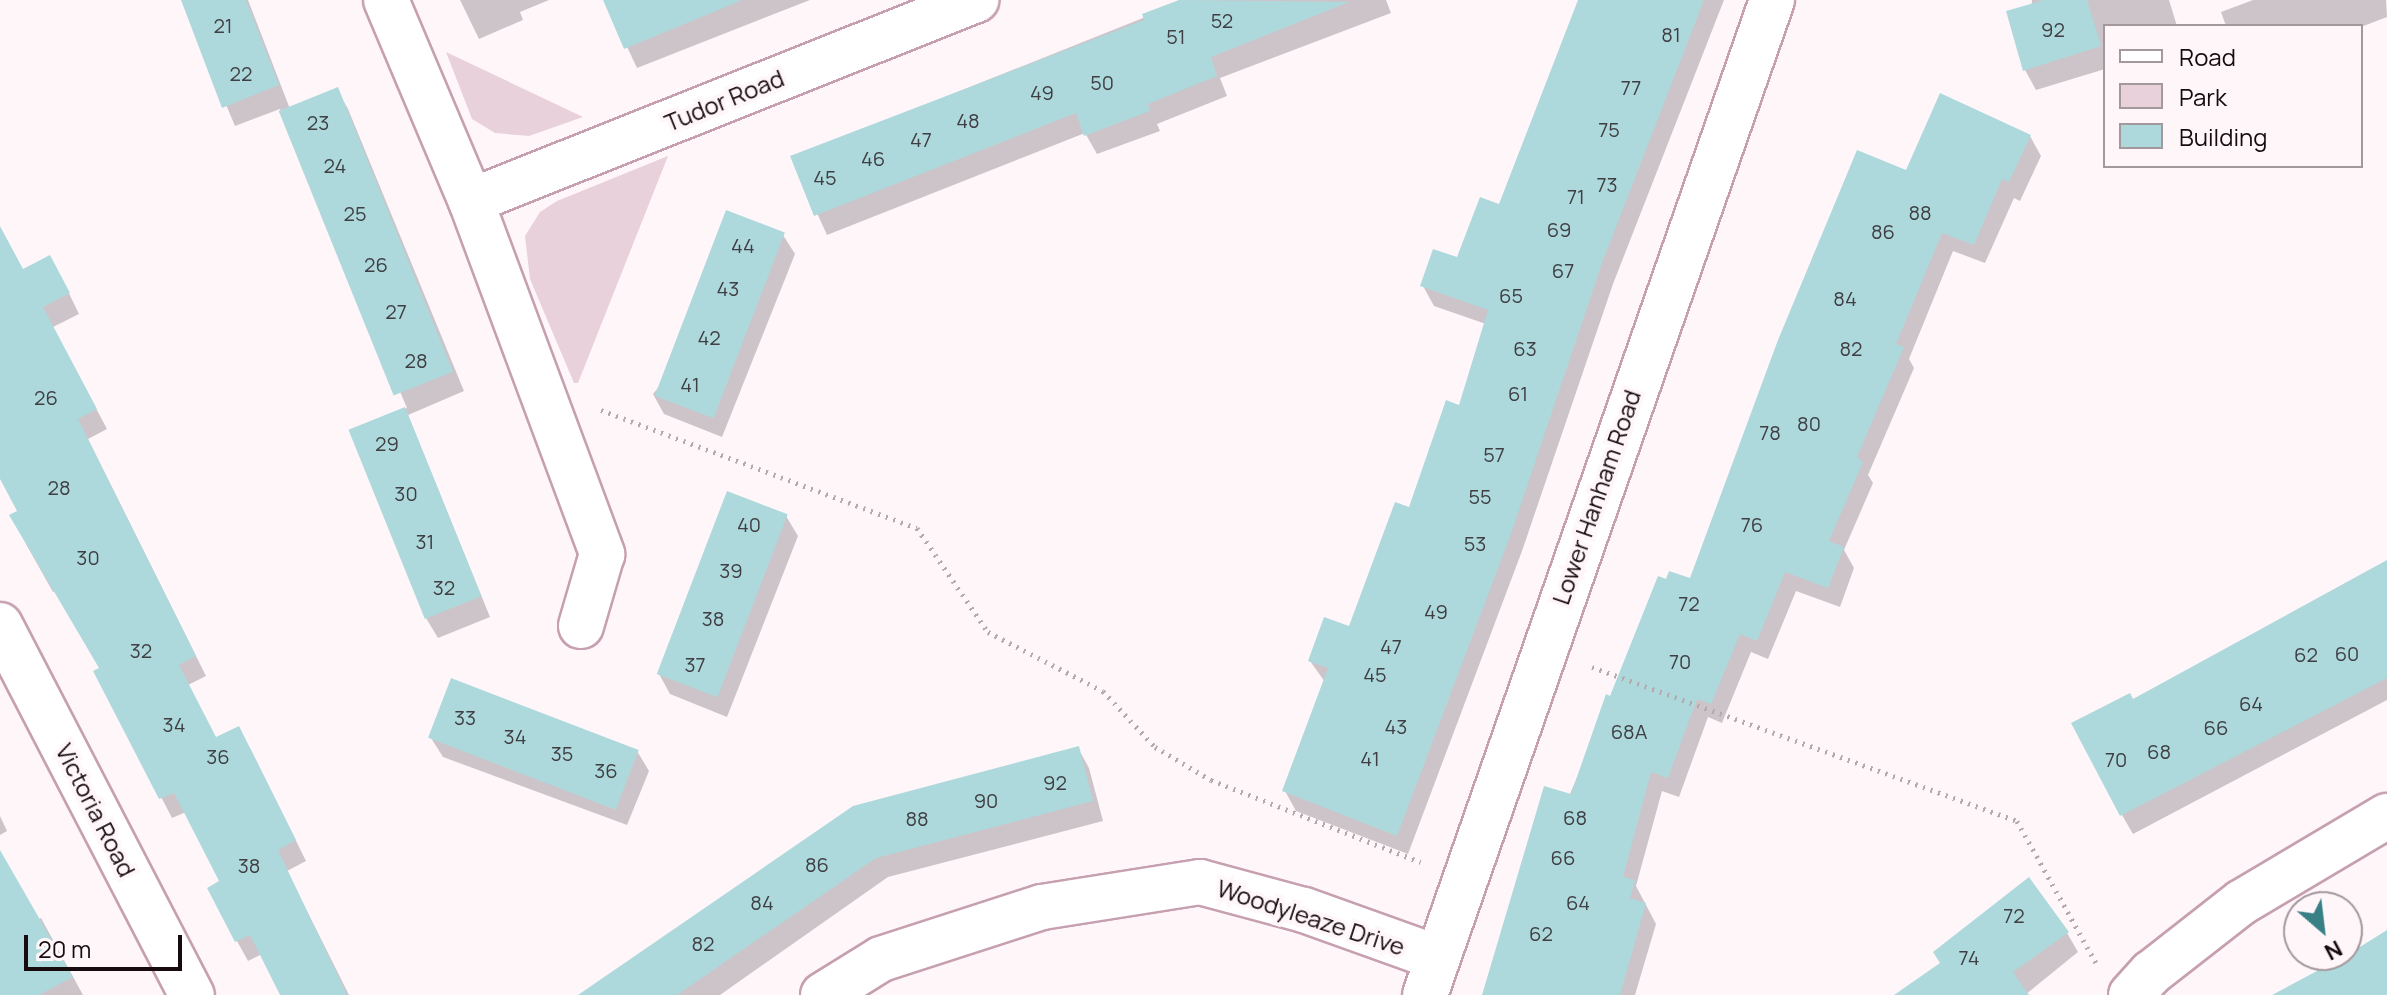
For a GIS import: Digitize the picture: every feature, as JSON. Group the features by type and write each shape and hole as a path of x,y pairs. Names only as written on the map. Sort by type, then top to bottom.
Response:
{"street":[{"path":"386,0 471,201 602,554 581,626"},
{"name":"Tudor Road","path":"471,201 976,0"},
{"name":"Lower Hanham Road","path":"1430,976 1772,0"},
{"name":"Victoria Road","path":"0,625 192,995"},
{"path":"2115,982 2151,973 2242,902 2387,816"},
{"name":"Woodyleaze Drive","path":"823,995 881,959 1042,907 1200,882 1304,910 1430,976"}],"path":[{"path":"540,387 917,528 988,632 1103,691 1155,747 1211,780 1462,878"},
{"path":"1543,649 2017,821 2115,982"}],"green space":[{"path":"446,52 583,117 529,136 495,133 472,119"},
{"path":"668,156 578,383 574,383 530,279 525,236 540,212 557,201"}],"building":[{"path":"181,0 246,0 279,85 222,108"},
{"path":"603,0 739,0 740,1 624,49"},
{"path":"1179,0 1349,2 1211,57 1217,76 1148,104 1150,111 1084,136 1076,113 814,216 790,156 1144,20 1142,14"},
{"path":"1578,0 1704,0 1602,263 1512,531 1397,836 1282,791 1328,668 1308,661 1324,617 1349,626 1395,502 1409,507 1446,400 1459,405 1488,310 1420,286 1433,249 1457,257 1480,197 1499,204"},
{"path":"2044,0 2087,0 2101,46 2023,71 2006,11"},
{"path":"338,87 453,372 394,396 279,111"},
{"path":"1940,93 2031,135 2009,182 2002,179 1974,245 1942,233 1896,344 1904,347 1857,457 1863,462 1829,541 1844,547 1828,588 1785,572 1757,641 1740,634 1711,704 1697,699 1668,778 1651,772 1623,877 1635,880 1630,898 1646,903 1620,995 1482,995 1544,786 1571,794 1606,694 1610,696 1658,576 1666,579 1669,571 1690,578 1778,340 1857,150 1906,170"},
{"path":"726,210 785,233 714,418 655,396"},
{"path":"0,226 23,269 50,255 70,293 43,307 97,409 78,419 196,656 179,665 216,737 239,726 296,840 278,850 347,995 280,995 250,935 235,942 207,888 219,881 174,793 159,799 93,671 99,668 9,515 17,511 0,479"},
{"path":"405,407 481,596 425,619 348,430"},
{"path":"727,491 788,514 717,697 657,674"},
{"path":"2387,560 2387,678 2120,816 2071,723 2130,693 2133,699"},
{"path":"451,678 639,750 616,810 428,738"},
{"path":"1079,746 1093,801 876,858 677,995 578,995 853,806"},
{"path":"0,850 73,977 39,995 0,995"},
{"path":"2029,877 2069,932 2013,972 2029,995 1894,995 1940,963 1933,952"},
{"path":"2387,930 2387,995 2272,995 2317,971 2363,971 2363,945"}]}
